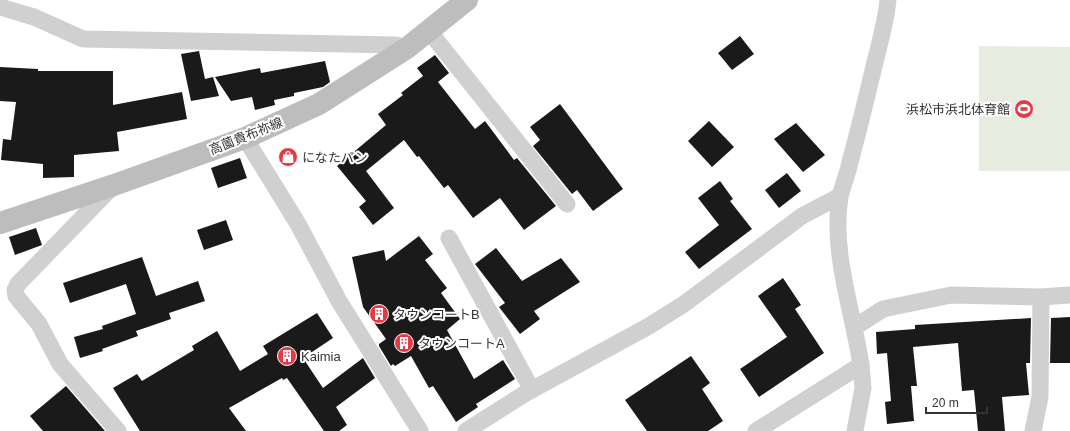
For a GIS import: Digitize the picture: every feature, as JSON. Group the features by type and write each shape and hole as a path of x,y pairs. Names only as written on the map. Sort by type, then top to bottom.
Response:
{"main road":[{"name":"高薗貴布祢線","path":"0,223 114,185 245,138 319,104 407,48 467,0"}],"street":[{"path":"855,431 863,388 856,327 851,318 840,246 840,196 849,168 888,0"},
{"path":"0,7 34,17 83,40 388,45 407,48"},
{"path":"429,31 567,204"},
{"path":"245,138 298,224 339,301 420,431"},
{"path":"114,185 18,284 15,290 16,296 41,328 60,364 118,431"},
{"path":"466,431 484,426 532,390 642,330 684,304 802,216 840,196"},
{"path":"449,238 532,390"},
{"path":"856,327 883,309 951,295 1041,297 1070,295"},
{"path":"1033,431 1040,397 1041,297"},
{"path":"756,431 861,365"}],"shaded area":[{"name":"浜松市浜北体育館","path":"979,46 1070,47 1070,171 979,171"}],"building":[{"path":"740,36 754,54 732,70 718,53"},
{"path":"199,51 205,79 213,77 219,96 191,101 181,54"},
{"path":"435,55 449,73 438,82 475,129 485,121 514,160 517,158 556,206 524,230 500,198 473,218 448,185 444,188 419,156 417,157 404,140 366,171 394,208 373,225 359,207 366,201 337,166 386,125 378,114 403,95 401,93 423,76 417,68"},
{"path":"325,61 330,82 323,87 294,93 294,96 274,100 275,105 255,110 252,97 231,101 215,77 260,68 261,73"},
{"path":"0,67 38,69 38,71 113,71 113,105 182,92 187,119 117,132 119,151 74,155 74,177 43,178 43,164 1,160 3,139 11,140 16,102 0,101"},
{"path":"560,104 623,189 593,211 577,190 572,194 533,146 540,140 530,127"},
{"path":"709,121 734,147 712,167 688,141"},
{"path":"796,123 825,155 803,172 774,139"},
{"path":"240,158 247,178 218,188 211,168"},
{"path":"787,173 801,191 779,208 765,190"},
{"path":"720,181 733,199 730,201 752,229 699,269 685,252 719,225 698,198"},
{"path":"226,220 233,240 204,250 197,230"},
{"path":"36,228 42,245 15,255 9,237"},
{"path":"419,236 433,254 425,260 447,288 441,293 460,319 447,330 474,379 503,360 515,379 476,404 478,407 456,422 433,386 429,388 411,356 395,366 393,364 391,366 379,346 379,344 386,339 363,307 352,257 384,250 386,261"},
{"path":"496,248 522,281 561,258 580,282 534,311 540,319 520,334 499,307 505,303 475,264"},
{"path":"142,257 156,296 198,281 205,301 169,313 171,319 136,331 138,336 102,349 103,351 80,358 74,337 103,329 102,326 136,314 126,284 70,303 63,283"},
{"path":"783,278 801,305 795,309 824,353 759,397 740,369 787,337 758,296"},
{"path":"317,313 333,338 303,358 323,388 363,358 375,378 336,407 347,425 339,431 324,431 287,378 283,380 282,378 229,408 246,431 140,431 113,388 137,374 142,381 194,350 192,346 217,331 240,371 268,354 263,346"},
{"path":"1070,317 1070,363 1050,363 1051,318"},
{"path":"1031,318 1030,363 1026,363 1029,395 1002,397 1005,431 978,431 974,390 962,391 958,343 913,347 917,386 911,386 914,421 887,424 885,402 891,401 887,353 877,354 876,332 915,329 915,325"},
{"path":"691,356 710,383 702,389 723,421 708,431 647,431 625,400"},
{"path":"66,386 105,431 43,431 30,416"}],"place":[{"name":"浜松市浜北体育館","path":"1024,109"},
{"name":"になたパン","path":"288,157"},
{"name":"タウンコートB","path":"379,314"},
{"name":"タウンコートA","path":"404,343"},
{"name":"Kaimia","path":"287,356"}]}
